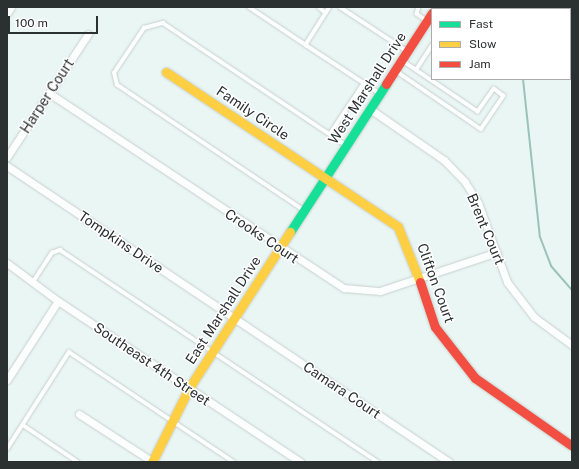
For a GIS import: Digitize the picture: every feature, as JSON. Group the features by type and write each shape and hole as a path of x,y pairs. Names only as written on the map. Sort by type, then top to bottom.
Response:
{"street":[{"path":"7,13 11,7"},
{"name":"West Marshall Drive","path":"326,178 431,15"},
{"name":"Harper Court","path":"7,157 88,34"},
{"name":"Family Circle","path":"166,72 326,178"},
{"name":"Crooks Court","path":"49,93 280,249 344,288 380,291 418,277 497,252"},
{"name":"Brent Court","path":"370,109 444,160 465,182 478,203 507,282 534,317 572,344"},
{"name":"Tompkins Drive","path":"7,166 235,318"},
{"name":"East Marshall Drive","path":"152,462 189,388 326,178"},
{"name":"Clifton Court","path":"326,178 398,228 407,243 435,327 454,355 475,378 572,446"},
{"name":"Southeast 4th Street","path":"7,263 58,301 300,462"},
{"path":"7,380 58,301"},
{"name":"Camara Court","path":"235,318 449,462"},
{"path":"79,414 152,462"}],"lane":[{"path":"249,7 380,94"},
{"path":"319,7 326,13"},
{"path":"306,45 330,7"},
{"path":"340,7 407,51"},
{"path":"419,7 417,14 427,21"},
{"path":"305,211 117,85 114,73 144,28 163,23 347,145"},
{"path":"416,70 431,47"},
{"path":"395,70 481,129 504,96 494,89 478,112 402,60"},
{"path":"330,134 364,83"},
{"path":"33,282 44,262 52,253 60,250 212,353 378,462"},
{"path":"7,449 69,352 234,462"},
{"path":"23,425 78,462"}],"waterway":[{"path":"523,80 540,237 551,266 572,290"}],"traffic: fast":[{"path":"290,232 386,84"}],"traffic: slow":[{"path":"166,72 398,227 420,282"},
{"path":"152,462 189,388 290,232"}],"traffic: jam":[{"path":"386,84 431,15"},
{"path":"420,282 435,327 475,378 572,446"}]}
